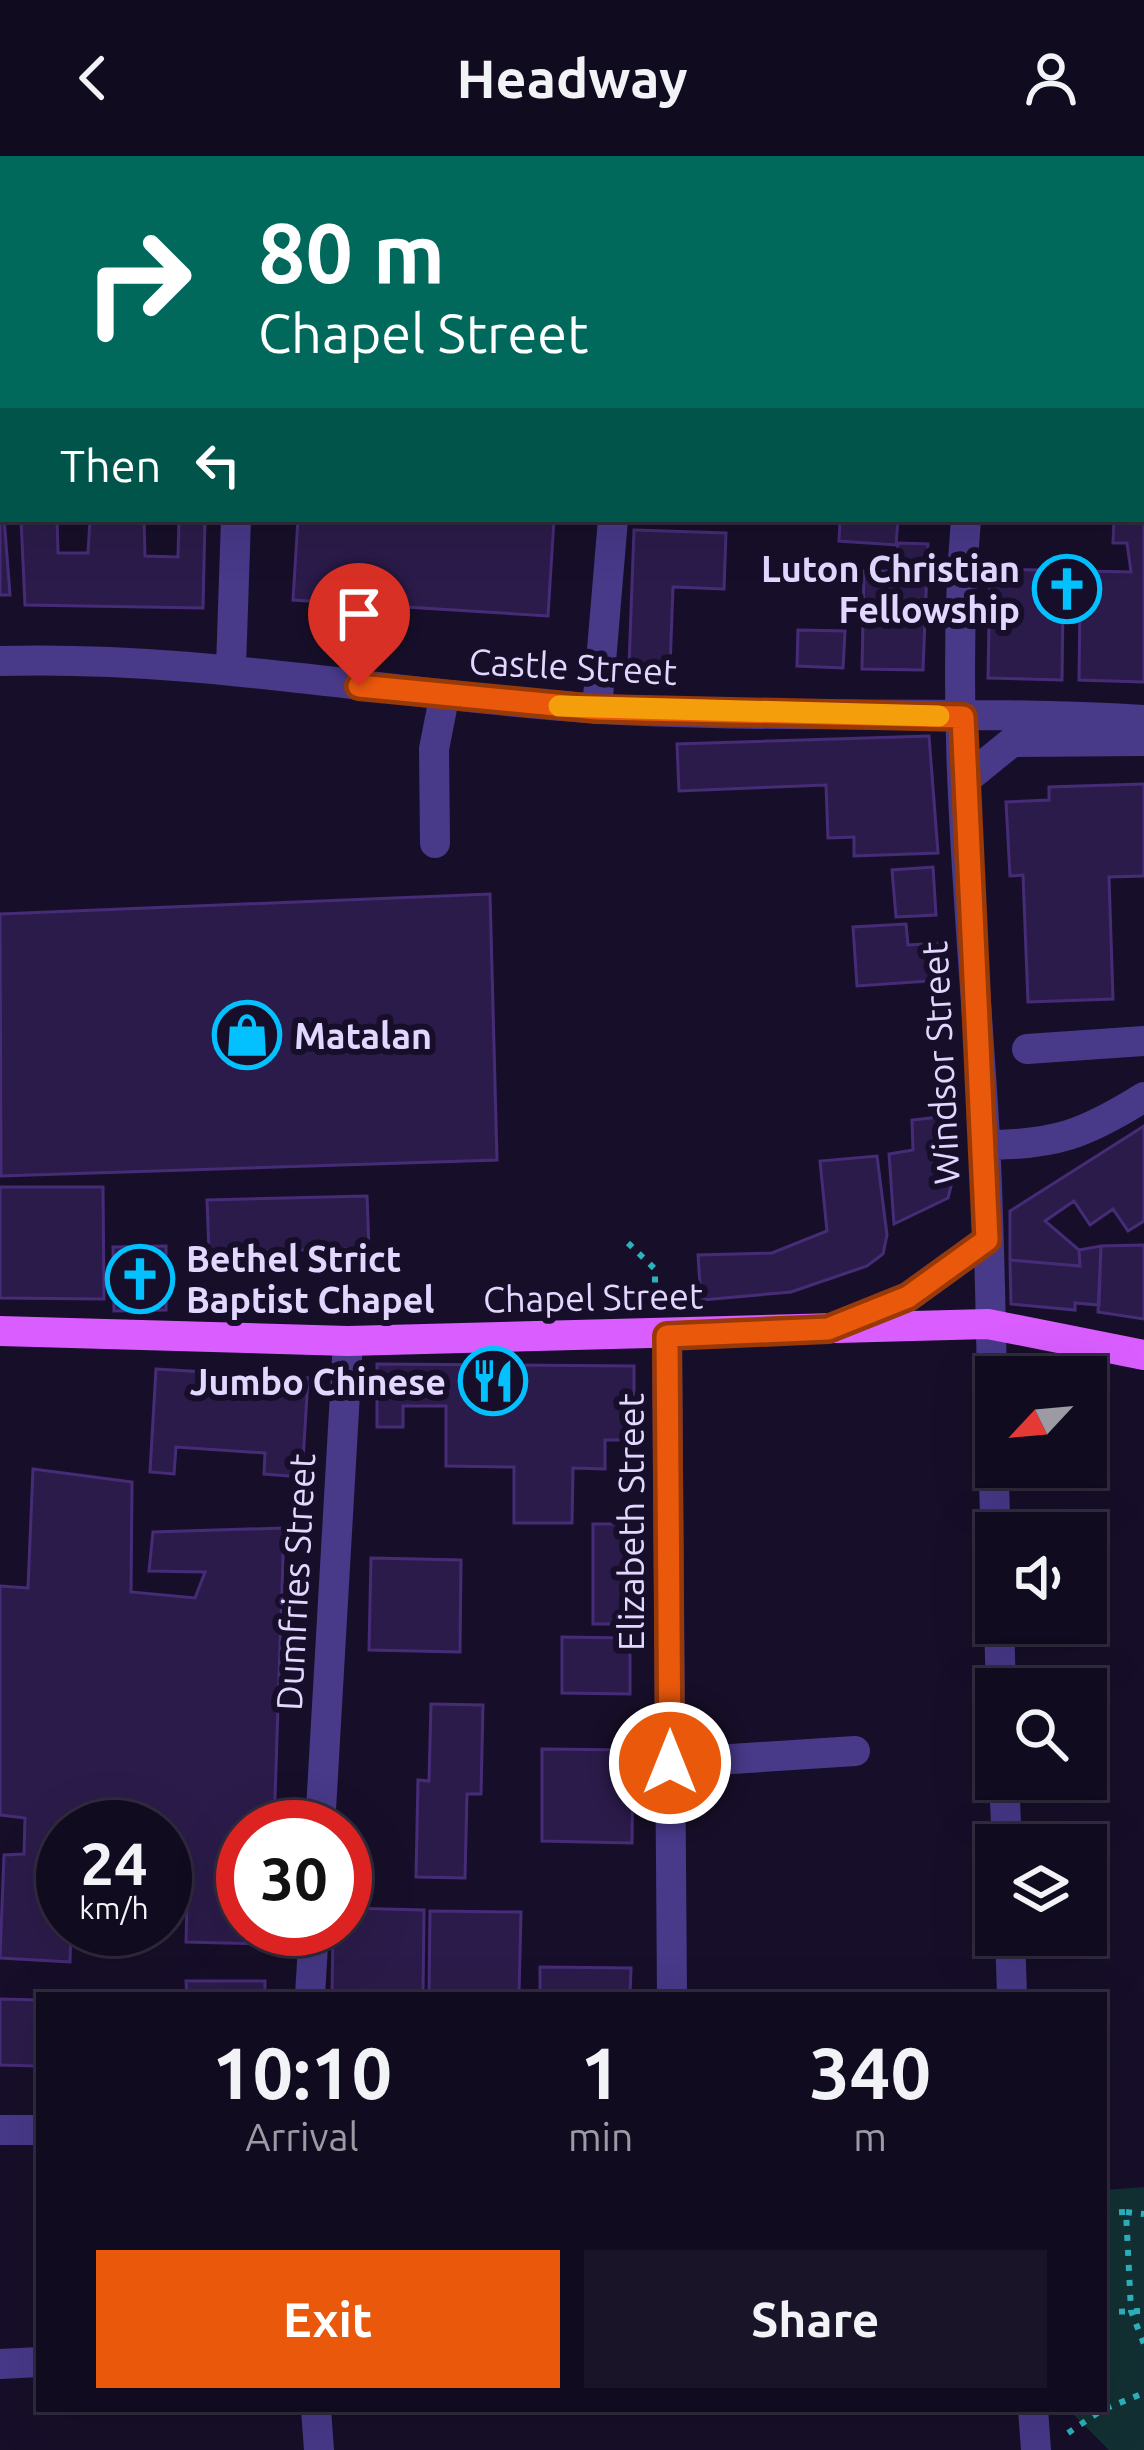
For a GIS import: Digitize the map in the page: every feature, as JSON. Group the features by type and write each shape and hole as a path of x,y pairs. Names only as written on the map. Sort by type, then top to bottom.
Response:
{"main road":[{"name":"Chapel Street","path":"0,1331 348,1341 988,1324 1144,1355"}],"street":[{"path":"231,667 236,522"},
{"path":"597,709 613,522"},
{"name":"Windsor Street","path":"966,522 959,596 985,1145 995,1512"},
{"name":"Castle Street","path":"0,661 231,667 444,698 597,709 1144,720"},
{"path":"435,843 434,749 444,698"},
{"path":"965,780 1012,742 1144,741"},
{"path":"1027,1049 1144,1040"},
{"path":"985,1145 1045,1145 1093,1130 1144,1097"},
{"name":"Chapel Street","path":"828,1329 908,1297 987,1240"},
{"name":"Elizabeth Street","path":"661,1335 672,1992"},
{"name":"Dumfries Street","path":"322,1800 348,1341"},
{"path":"670,1763 855,1750"},
{"path":"310,1992 312,1956"},
{"path":"1011,1956 1012,1992"},
{"path":"0,2130 36,2130"},
{"path":"0,2364 36,2362"},
{"path":"316,2412 319,2450"},
{"path":"1034,2412 1049,2443"}],"path":[{"path":"628,1243 655,1269 661,1335"},
{"path":"1126,2212 1131,2311 1144,2344"},
{"path":"1107,2213 1144,2214"},
{"path":"1107,2312 1144,2311"},
{"path":"1107,2408 1144,2393"},
{"path":"1049,2443 1099,2412"}],"green space":[{"path":"1144,2187 1144,2450 1109,2450 1071,2412 1107,2412 1107,2190"}],"building":[{"path":"0,522 4,522 10,595 0,595"},
{"path":"21,522 57,522 58,553 88,553 90,522 144,522 145,556 178,557 179,522 205,522 203,608 25,605"},
{"path":"298,522 554,522 548,616 293,600"},
{"path":"840,522 898,522 896,545 839,541"},
{"name":"Luton Christian Fellowship","path":"1114,522 1144,522 1144,682 1079,680 1080,606 1063,605 1062,680 988,678 990,569 1131,572 1127,543 1113,543"},
{"path":"634,530 726,533 724,589 673,587 670,668 629,666"},
{"path":"898,543 928,544 923,670 862,669 864,571 896,571"},
{"path":"798,630 845,631 843,668 797,666"},
{"path":"929,736 938,853 854,856 854,837 828,838 826,785 679,791 677,744"},
{"path":"1144,784 1144,876 1109,877 1113,999 1028,1002 1023,875 1010,876 1006,802 1049,800 1049,787"},
{"path":"933,867 936,915 896,917 892,870"},
{"name":"Matalan","path":"490,894 497,1160 1,1176 0,914"},
{"path":"906,924 908,945 941,943 943,980 857,986 853,927"},
{"path":"948,1116 952,1182 948,1198 894,1224 889,1154 913,1150 912,1120"},
{"path":"1144,1126 1144,1221 1128,1231 1113,1209 1090,1225 1074,1201 1045,1221 1079,1250 1080,1266 1010,1260 1010,1211"},
{"path":"877,1156 887,1235 883,1254 867,1266 791,1292 701,1300 698,1255 772,1253 827,1231 820,1161"},
{"path":"0,1187 103,1187 104,1299 0,1298"},
{"path":"367,1196 369,1248 209,1253 207,1200"},
{"path":"1144,1245 1144,1319 1098,1312 1101,1246"},
{"name":"Bethel Strict Baptist Chapel","path":"166,1246 166,1310 114,1311 113,1247"},
{"path":"1101,1246 1099,1305 1075,1303 1075,1310 1011,1304 1010,1260 1080,1266 1079,1250"},
{"path":"377,1364 634,1366 634,1440 605,1440 605,1469 573,1468 572,1523 514,1523 514,1467 446,1466 446,1406 403,1406 403,1427 377,1427"},
{"path":"156,1369 308,1378 302,1477 264,1474 265,1453 176,1447 174,1474 150,1472"},
{"path":"33,1469 132,1482 131,1592 195,1598 205,1572 149,1571 153,1532 284,1528 275,1800 216,1800 216,1943 192,1942 192,1800 36,1800 36,1956 70,1956 70,1962 0,1958 4,1855 24,1854 25,1818 0,1815 0,1586 28,1588"},
{"path":"593,1524 634,1524 633,1624 593,1624"},
{"path":"371,1558 461,1560 460,1652 369,1650"},
{"path":"562,1637 630,1638 630,1694 562,1693"},
{"path":"431,1704 483,1705 481,1794 467,1794 465,1878 416,1877 418,1780 429,1781"},
{"path":"542,1749 633,1750 632,1843 542,1841"},
{"path":"372,1909 424,1910 423,1992 332,1992 333,1956 372,1956"},
{"path":"430,1911 521,1912 519,1992 429,1992"},
{"path":"540,1967 631,1968 630,1992 540,1992"},
{"path":"186,1981 265,1981 265,1992 187,1992"},
{"path":"0,1999 36,2000 36,2066 0,2065"}],"slow traffic":[{"path":"559,706 939,716"}],"place":[{"name":"Luton Christian Fellowship","path":"1067,589"},
{"name":"Matalan","path":"247,1035"},
{"name":"Bethel Strict Baptist Chapel","path":"140,1279"},
{"name":"Jumbo Chinese","path":"493,1381"}],"route":[{"path":"359,686 444,698 597,709 963,717 987,1240 908,1297 828,1329 667,1336 670,1763"}]}
